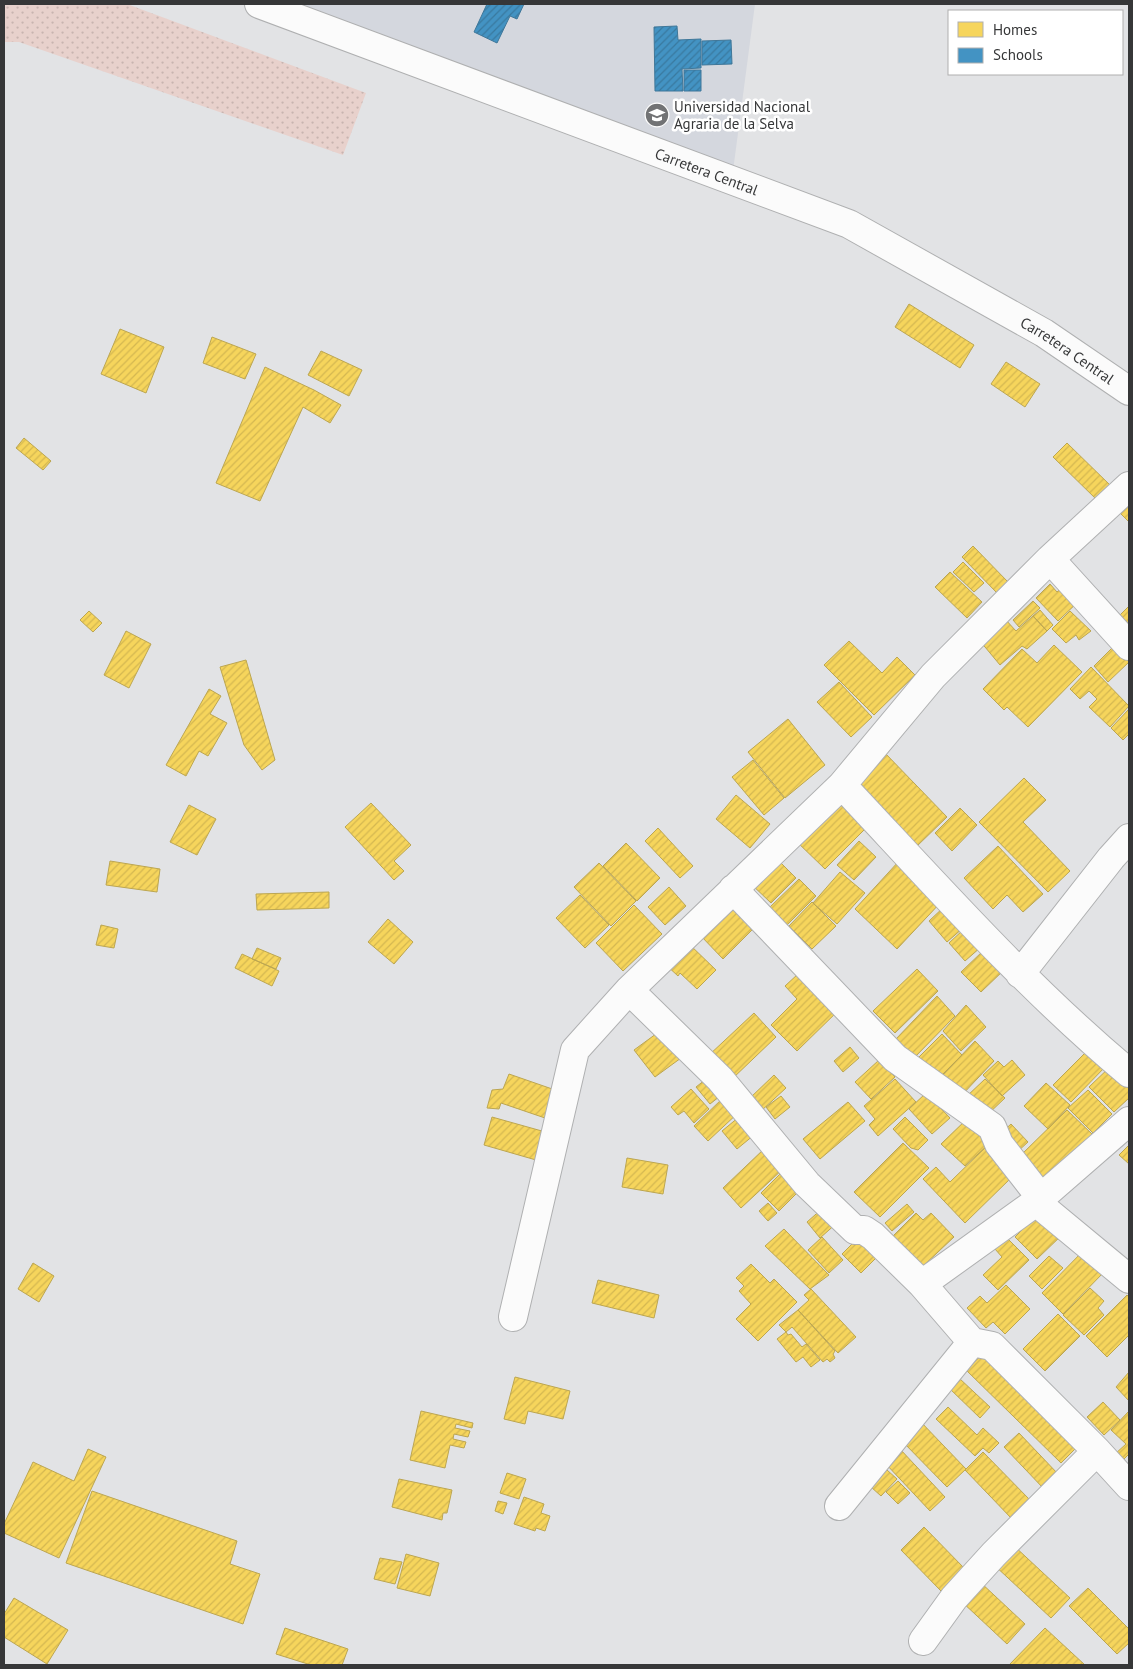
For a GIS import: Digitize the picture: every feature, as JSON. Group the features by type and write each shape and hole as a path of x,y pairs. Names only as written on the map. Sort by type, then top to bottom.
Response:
{"main road":[{"name":"Carretera Central","path":"259,4 849,224 1044,333 1129,391"},
{"path":"513,1317 575,1050 629,990 842,785 933,676 1050,559 1129,486"},
{"path":"1050,559 1129,646"},
{"path":"842,785 1020,974 1085,1036 1129,1073"},
{"path":"1020,974 1111,858 1129,838"},
{"path":"733,889 895,1058 992,1127 999,1144 1038,1194 1036,1202"},
{"path":"629,990 720,1079 808,1184 855,1230 864,1230 873,1236 922,1284 972,1342 992,1346 1098,1451 1129,1486"},
{"path":"922,1284 1036,1202 1129,1121"},
{"path":"1036,1202 1129,1279"},
{"path":"839,1506 972,1342"},
{"path":"923,1641 954,1598 994,1554 1098,1451"}],"shaded area":[{"path":"4,4 127,4 366,93 343,155 19,42 4,42"},
{"name":"Universidad Nacional Agraria de la Selva","path":"285,4 755,4 733,171"}],"building: Homes":[{"path":"909,304 974,345 960,368 895,327"},
{"path":"120,329 164,347 146,393 101,374"},
{"path":"212,337 256,354 245,379 203,363"},
{"path":"321,351 362,370 349,396 308,375"},
{"path":"1006,362 1040,384 1025,407 991,384"},
{"path":"265,367 341,405 330,423 303,407 260,501 216,483"},
{"path":"24,438 51,461 43,470 16,448"},
{"path":"1067,443 1111,486 1097,500 1053,457"},
{"path":"1129,501 1129,522 1119,512"},
{"path":"973,546 1008,582 997,593 962,557"},
{"path":"963,562 984,583 974,592 953,572"},
{"path":"950,572 982,602 967,618 935,587"},
{"path":"1050,584 1057,592 1066,584 1080,600 1058,621 1036,598"},
{"path":"1033,601 1040,608 1019,627 1013,620"},
{"path":"1129,606 1129,629 1118,617"},
{"path":"1040,610 1053,625 1047,631 1033,616"},
{"path":"89,611 102,623 93,632 80,620"},
{"path":"1070,611 1091,631 1079,640 1076,635 1066,643 1052,629"},
{"path":"1033,616 1047,631 1027,649 1022,646 1000,665 980,641 1005,619 1016,631"},
{"path":"126,631 151,644 129,688 104,675"},
{"path":"849,641 882,673 897,657 915,675 874,715 824,665"},
{"path":"1054,645 1082,672 1028,727 1007,707 1004,710 983,689 1022,649 1037,663"},
{"path":"1115,645 1129,662 1108,682 1094,666"},
{"path":"246,660 275,760 262,770 244,745 220,667"},
{"path":"1091,667 1129,706 1110,727 1089,707 1097,699 1089,691 1080,699 1070,689"},
{"path":"839,682 872,717 851,737 817,702"},
{"path":"209,689 221,696 210,714 227,723 208,756 199,751 186,776 166,765"},
{"path":"1129,709 1129,734 1123,740 1111,728"},
{"path":"788,719 825,765 785,798 748,752"},
{"path":"884,752 947,817 915,848 852,783"},
{"path":"753,760 784,798 764,815 732,777"},
{"path":"1024,778 1046,800 1023,822 1070,871 1048,892 979,822"},
{"path":"736,795 770,824 750,848 716,819"},
{"path":"836,798 866,828 825,869 795,840"},
{"path":"371,803 411,845 394,861 404,871 394,880 345,827"},
{"path":"189,805 216,819 197,855 170,842"},
{"path":"960,808 977,825 952,851 935,833"},
{"path":"658,828 693,866 680,878 645,841"},
{"path":"859,841 876,857 854,880 837,865"},
{"path":"626,843 660,878 637,901 603,866"},
{"path":"998,846 1043,894 1023,912 1007,895 993,909 964,878"},
{"path":"774,856 796,878 771,903 749,882"},
{"path":"110,861 160,869 157,892 106,885"},
{"path":"899,861 942,901 897,949 855,909"},
{"path":"599,863 636,901 611,926 574,887"},
{"path":"840,872 865,893 837,924 813,903"},
{"path":"799,879 816,896 787,925 770,907"},
{"path":"669,887 686,906 665,925 648,907"},
{"path":"329,892 329,908 257,910 256,894"},
{"path":"580,895 609,925 585,948 556,918"},
{"path":"812,902 836,926 812,949 789,926"},
{"path":"732,904 755,927 723,959 700,935"},
{"path":"634,905 662,934 623,971 596,943"},
{"path":"945,906 963,928 947,942 929,921"},
{"path":"388,919 413,942 394,964 368,942"},
{"path":"101,925 118,929 114,948 96,945"},
{"path":"964,929 981,947 965,961 949,943"},
{"path":"687,942 716,970 697,989 680,973 678,976 665,964"},
{"path":"257,948 281,958 276,969 252,959"},
{"path":"984,950 1004,970 981,992 961,972"},
{"path":"242,954 279,971 272,986 235,968"},
{"path":"917,969 938,991 895,1033 873,1011"},
{"path":"798,974 842,1007 797,1051 771,1025 797,999 785,986"},
{"path":"937,996 955,1016 913,1059 895,1040"},
{"path":"966,1005 986,1027 961,1051 943,1031"},
{"path":"754,1013 776,1037 731,1080 708,1056"},
{"path":"660,1031 681,1058 655,1077 634,1050"},
{"path":"942,1034 962,1055 937,1080 917,1059"},
{"path":"975,1041 994,1061 961,1096 941,1077"},
{"path":"850,1047 859,1058 843,1072 834,1061"},
{"path":"1090,1048 1107,1065 1071,1102 1053,1085"},
{"path":"879,1060 895,1077 871,1099 855,1082"},
{"path":"1012,1060 1025,1075 1002,1096 983,1075 998,1061 1004,1067"},
{"path":"1113,1064 1129,1080 1129,1098 1114,1112 1089,1087"},
{"path":"509,1074 558,1091 548,1119 501,1103 499,1109 487,1108 492,1090 503,1089"},
{"path":"774,1075 786,1088 761,1111 750,1098"},
{"path":"710,1076 724,1093 710,1104 696,1087"},
{"path":"895,1079 916,1102 878,1136 869,1125 875,1119 864,1106"},
{"path":"985,1079 1005,1098 986,1116 966,1097"},
{"path":"1046,1083 1070,1105 1048,1129 1024,1106"},
{"path":"691,1089 709,1109 694,1123 684,1111 678,1115 671,1107"},
{"path":"1088,1090 1112,1114 1093,1133 1068,1108"},
{"path":"926,1093 950,1118 932,1134 909,1109"},
{"path":"781,1096 790,1107 775,1119 766,1107"},
{"path":"724,1097 739,1112 708,1141 694,1126"},
{"path":"848,1102 865,1121 820,1159 803,1139"},
{"path":"1067,1110 1092,1134 1045,1181 1020,1156"},
{"path":"492,1117 549,1133 543,1162 484,1145"},
{"path":"739,1117 754,1135 737,1149 722,1131"},
{"path":"905,1117 928,1140 918,1150 911,1148 893,1129"},
{"path":"969,1117 990,1143 965,1166 941,1144"},
{"path":"1011,1124 1028,1142 1016,1153 999,1135"},
{"path":"903,1143 929,1168 880,1217 854,1192"},
{"path":"990,1143 1013,1176 965,1223 923,1179 936,1167 950,1182"},
{"path":"1129,1145 1129,1164 1119,1155"},
{"path":"765,1148 784,1168 741,1208 723,1188"},
{"path":"627,1158 668,1165 663,1194 622,1187"},
{"path":"784,1170 802,1188 779,1211 761,1193"},
{"path":"768,1203 777,1213 768,1221 759,1211"},
{"path":"907,1204 914,1212 892,1231 885,1223"},
{"path":"824,1207 838,1222 820,1238 807,1222"},
{"path":"1041,1211 1063,1234 1037,1259 1015,1237"},
{"path":"916,1213 923,1220 931,1213 954,1237 921,1268 892,1237"},
{"path":"784,1229 829,1275 810,1289 765,1246"},
{"path":"862,1234 881,1253 861,1273 842,1254"},
{"path":"822,1237 843,1260 829,1273 808,1250"},
{"path":"1007,1238 1029,1260 998,1290 983,1275 1002,1257 995,1249"},
{"path":"1085,1249 1106,1270 1063,1314 1042,1293"},
{"path":"1049,1256 1063,1268 1042,1289 1029,1276"},
{"path":"33,1263 54,1276 39,1302 18,1289"},
{"path":"751,1264 770,1283 774,1279 797,1302 758,1341 736,1319 751,1304 739,1291 744,1286 736,1278"},
{"path":"598,1280 659,1295 654,1318 592,1303"},
{"path":"1006,1285 1030,1309 1005,1334 993,1322 986,1328 967,1308 980,1296 987,1303"},
{"path":"1090,1288 1104,1301 1098,1308 1104,1315 1084,1335 1063,1315"},
{"path":"811,1289 856,1337 838,1353 798,1310 809,1300 804,1295"},
{"path":"1127,1295 1129,1297 1129,1335 1107,1357 1086,1336"},
{"path":"798,1310 835,1351 833,1354 835,1358 830,1362 827,1359 823,1362 792,1327 786,1332 779,1325"},
{"path":"1058,1314 1080,1336 1045,1371 1023,1349"},
{"path":"786,1332 788,1335 791,1334 802,1347 806,1344 820,1360 811,1367 803,1357 796,1362 777,1339"},
{"path":"987,1350 1081,1443 1061,1463 966,1370"},
{"path":"1129,1372 1129,1401 1116,1387"},
{"path":"515,1377 570,1391 563,1419 528,1411 525,1424 504,1419"},
{"path":"959,1378 990,1407 980,1418 949,1388"},
{"path":"1103,1402 1120,1420 1104,1435 1087,1417"},
{"path":"948,1407 977,1435 983,1428 999,1443 989,1453 983,1448 975,1456 936,1419"},
{"path":"421,1411 473,1423 472,1428 456,1424 455,1428 470,1431 468,1437 454,1434 453,1439 466,1442 464,1448 450,1445 445,1468 410,1460"},
{"path":"1129,1411 1129,1454 1122,1461 1115,1454 1126,1444 1111,1430"},
{"path":"919,1420 966,1469 947,1487 900,1439"},
{"path":"1019,1433 1059,1475 1044,1489 1004,1447"},
{"path":"88,1449 106,1457 59,1558 4,1533 4,1524 33,1462 74,1481"},
{"path":"900,1449 945,1497 930,1511 885,1463"},
{"path":"983,1452 1029,1499 1026,1502 1031,1508 1012,1519 965,1470"},
{"path":"887,1470 897,1479 881,1496 871,1487"},
{"path":"507,1473 526,1479 519,1499 500,1493"},
{"path":"399,1479 452,1490 447,1513 443,1513 442,1520 392,1507"},
{"path":"898,1481 910,1493 898,1504 886,1492"},
{"path":"92,1491 237,1541 230,1564 260,1574 243,1624 66,1563"},
{"path":"524,1497 544,1504 541,1513 550,1516 545,1531 536,1528 535,1531 514,1524"},
{"path":"498,1501 507,1503 503,1514 495,1511"},
{"path":"924,1527 964,1568 941,1591 901,1550"},
{"path":"1012,1544 1070,1598 1051,1618 993,1564"},
{"path":"406,1554 439,1563 430,1596 397,1588"},
{"path":"380,1558 402,1562 395,1584 374,1579"},
{"path":"979,1581 1025,1624 1007,1644 961,1601"},
{"path":"1088,1588 1129,1629 1129,1643 1117,1654 1069,1606"},
{"path":"14,1598 68,1630 47,1664 4,1637 4,1614"},
{"path":"285,1628 348,1649 342,1665 311,1665 276,1654"},
{"path":"1045,1628 1085,1665 1009,1665"}],"building: Schools":[{"path":"487,4 524,4 517,19 510,16 497,43 474,32"},
{"path":"677,26 678,40 701,39 701,68 682,69 683,91 655,91 654,27"},
{"path":"731,40 732,64 702,65 702,41"},
{"path":"684,70 701,70 701,91 684,91"}],"place":[{"name":"Universidad Nacional Agraria de la Selva","path":"657,115"}]}
